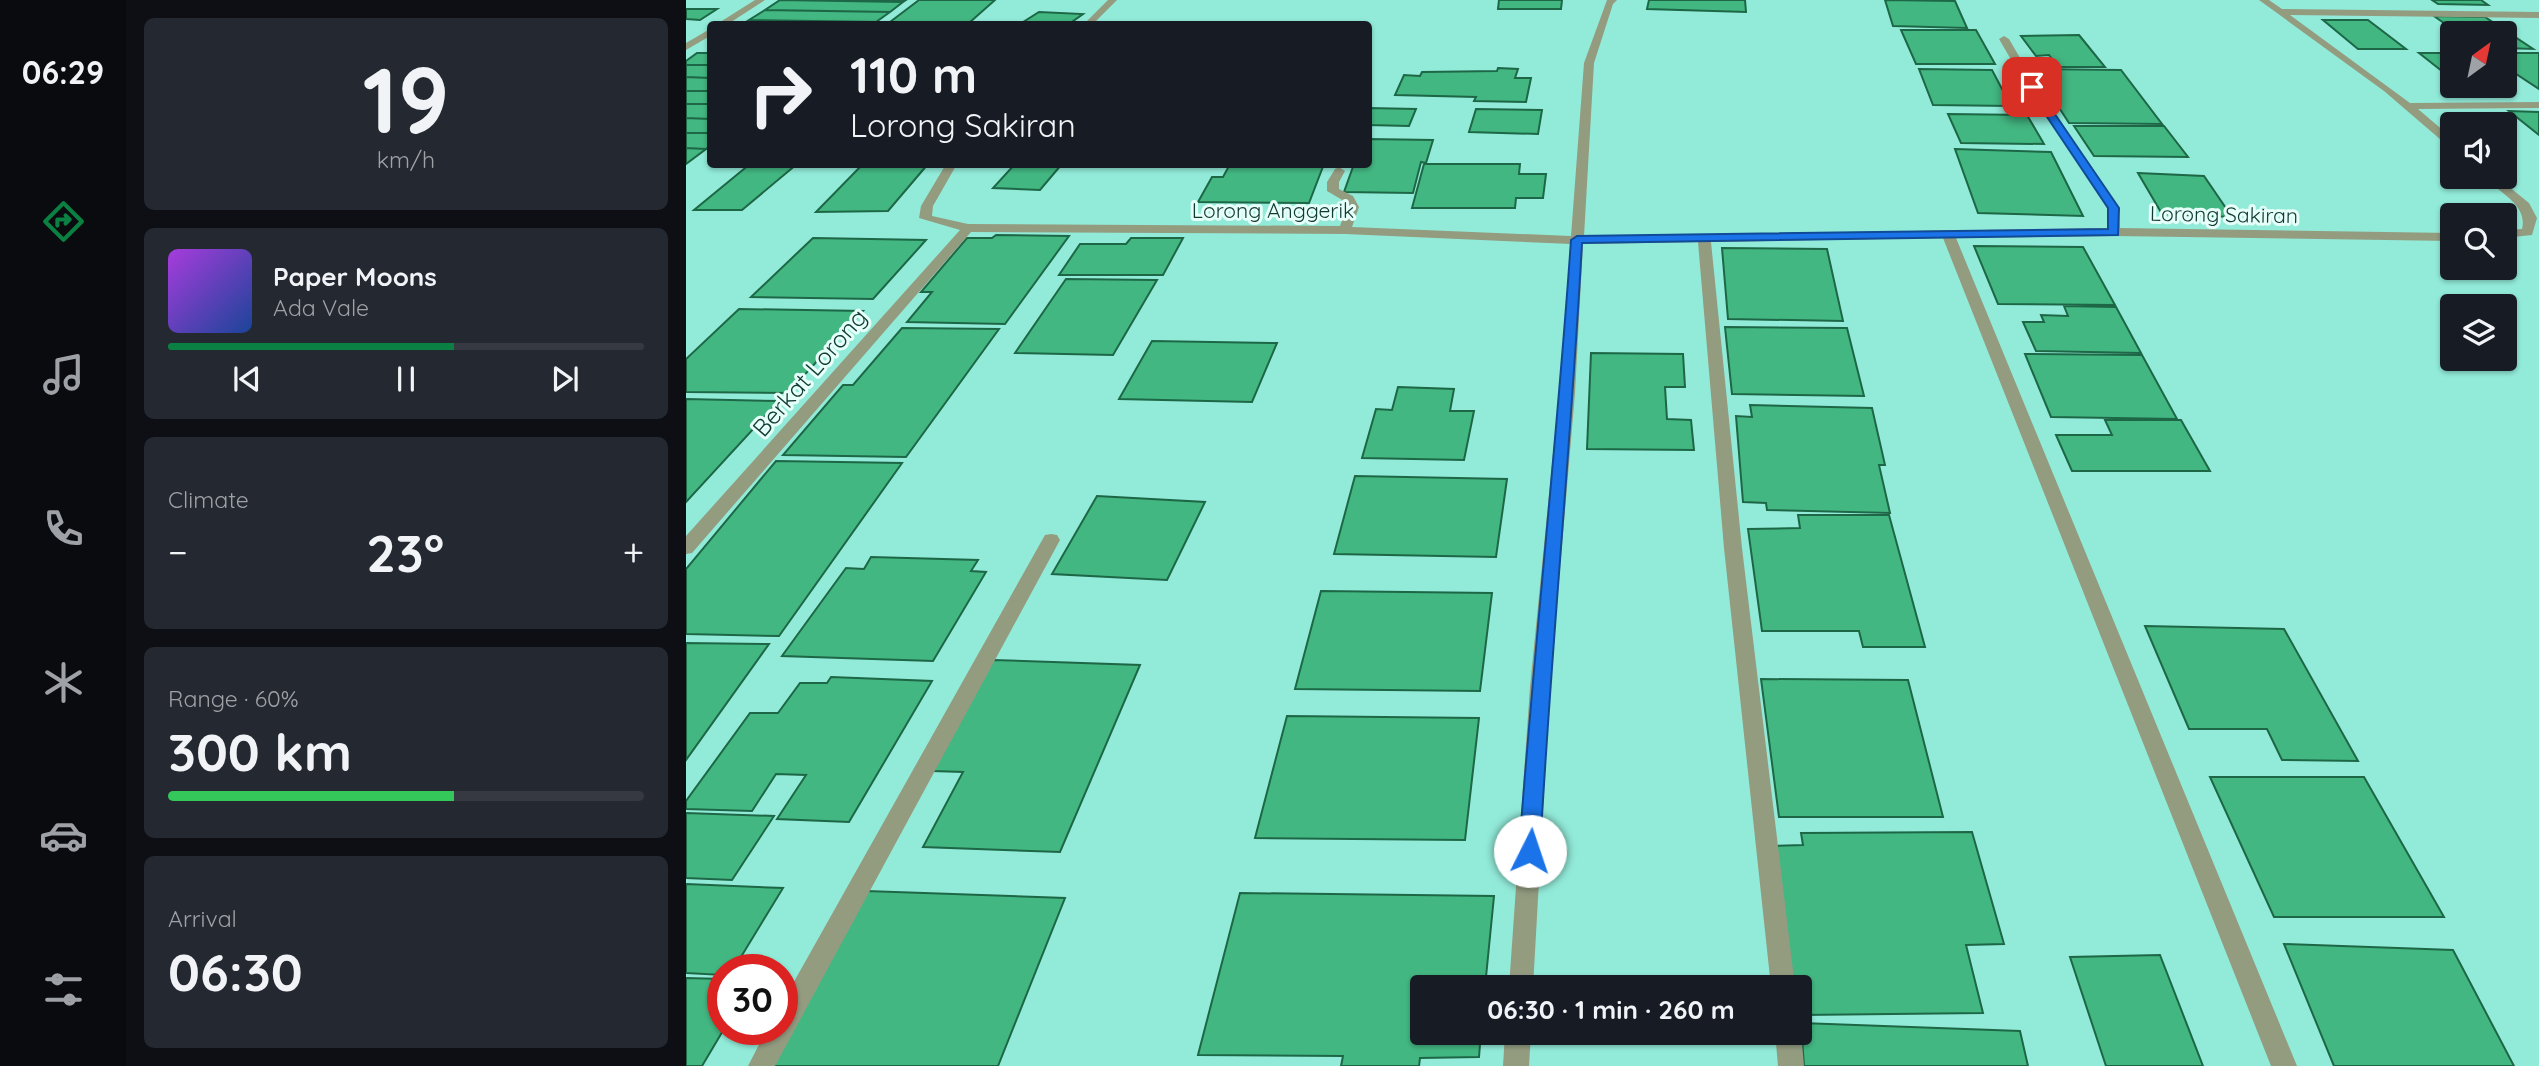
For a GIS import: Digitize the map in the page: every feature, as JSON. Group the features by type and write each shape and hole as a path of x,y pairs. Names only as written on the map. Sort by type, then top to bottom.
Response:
{"street":[{"path":"727,21 761,0"},
{"path":"1091,21 1113,0"},
{"path":"1522,975 1540,687 1567,393 1589,64 1609,3 1613,0"},
{"path":"2263,0 2407,106 2440,134"},
{"path":"2278,12 2539,15"},
{"path":"686,47 707,34"},
{"path":"2004,39 2032,87 2113,208 2114,232"},
{"path":"2407,106 2539,105"},
{"name":"Lorong Anggerik","path":"950,168 927,206 925,218 968,228 1345,230 1577,240"},
{"path":"1339,172 1333,182 1333,191 1349,199 1353,207 1345,230"},
{"path":"2504,189 2535,218 2528,232 2517,233"},
{"name":"Berkat Lorong","path":"686,548 968,228"},
{"name":"Lorong Sakiran","path":"1577,240 2114,232 2440,237"},
{"path":"1948,235 2284,1066"},
{"path":"1704,239 1733,548 1782,975"},
{"path":"798,999 1051,540"},
{"path":"761,1066 773,1045"},
{"path":"1516,1066 1517,1045"},
{"path":"1789,1045 1791,1066"}],"building":[{"path":"780,0 906,0 903,2"},
{"path":"780,0 903,2 890,12 765,10"},
{"path":"919,0 995,0 971,21 891,21"},
{"path":"1499,0 1562,0 1561,9 1498,9"},
{"path":"1649,0 1745,0 1746,12 1647,9"},
{"path":"1885,0 1955,1 1967,28 1893,26"},
{"path":"2432,0 2481,0 2488,5 2438,4"},
{"path":"686,9 717,9 700,20 686,19"},
{"path":"765,10 890,12 877,21 749,20"},
{"path":"1039,12 1083,14 1073,21 1025,21"},
{"path":"2434,16 2485,17 2491,21 2441,21"},
{"path":"749,20 812,21 748,21"},
{"path":"2323,20 2368,20 2406,49 2358,49"},
{"path":"1901,30 1976,30 1995,64 1916,64"},
{"path":"2079,35 2105,67 2058,67 2049,55 2036,56 2021,36"},
{"path":"2517,38 2533,49 2517,48"},
{"path":"697,53 707,53 707,65 686,65 686,61"},
{"path":"2419,53 2440,53 2440,70"},
{"path":"2517,53 2539,53 2539,89 2517,75"},
{"path":"686,65 707,65 707,78 686,77"},
{"path":"1498,68 1518,69 1515,78 1531,78 1526,102 1474,101 1476,97 1395,95 1404,75 1420,76 1422,72 1497,71"},
{"path":"1919,69 1992,70 2011,106 1933,105"},
{"path":"2034,69 2121,70 2162,124 2069,123"},
{"path":"686,77 707,78 707,91 686,91"},
{"path":"686,91 707,91 707,104 686,104"},
{"path":"686,104 707,104 707,119 686,118"},
{"path":"1372,108 1416,109 1409,126 1372,125"},
{"path":"1476,109 1542,110 1538,134 1469,132"},
{"path":"2509,111 2539,112 2539,135 2517,117 2517,112"},
{"path":"1948,114 2027,115 2044,144 1961,143"},
{"path":"686,118 707,119 707,133 686,133"},
{"path":"2074,126 2164,126 2188,157 2094,156"},
{"path":"686,133 707,133 706,149 686,148"},
{"path":"1372,139 1433,140 1426,163 1421,162 1413,193 1344,192 1353,168 1372,168"},
{"path":"686,148 706,149 686,164"},
{"path":"1955,149 2051,152 2083,216 1978,213"},
{"path":"1424,164 1520,164 1519,174 1546,174 1543,198 1516,198 1515,208 1412,208"},
{"path":"745,168 792,168 742,210 694,210"},
{"path":"859,168 925,168 888,211 816,212"},
{"path":"1011,168 1059,168 1040,190 993,188"},
{"path":"1228,168 1322,168 1309,203 1198,202 1212,177 1223,177"},
{"path":"2138,173 2204,176 2232,217 2162,214"},
{"path":"996,235 1069,236 1005,324 907,322 932,292 921,292 967,238 992,238"},
{"path":"813,238 926,240 873,299 751,297"},
{"path":"1131,238 1183,238 1163,275 1059,275 1080,244 1126,244"},
{"path":"1974,246 2083,247 2115,305 1998,304"},
{"path":"1722,248 1827,249 1843,321 1728,319"},
{"path":"1066,279 1157,280 1113,355 1015,353"},
{"path":"2064,306 2116,307 2141,353 2036,351 2023,322 2044,322 2041,315 2068,316"},
{"path":"739,309 863,311 788,393 686,392 686,359"},
{"path":"1725,327 1847,328 1864,396 1732,394"},
{"path":"902,328 999,329 906,457 783,455 843,385 853,385"},
{"path":"1152,341 1277,343 1252,402 1119,399"},
{"path":"1591,353 1683,354 1685,387 1665,387 1667,419 1691,420 1694,450 1587,449"},
{"path":"2025,354 2142,355 2177,419 2051,417"},
{"path":"1398,387 1454,389 1450,411 1474,411 1464,460 1362,458 1376,409 1392,410"},
{"path":"686,399 779,401 686,502"},
{"path":"1750,405 1872,408 1885,465 1879,465 1890,513 1767,510 1766,503 1743,502 1736,416 1752,417"},
{"path":"2105,420 2181,420 2210,471 2072,471 2056,435 2112,435"},
{"path":"776,461 902,463 779,636 686,634 686,569"},
{"path":"1355,476 1507,479 1496,557 1334,554"},
{"path":"1097,496 1205,502 1167,580 1052,574"},
{"path":"1798,515 1889,515 1925,647 1863,647 1859,631 1762,631 1748,529 1800,528"},
{"path":"871,557 978,560 971,571 986,572 933,661 782,656 846,568 864,569"},
{"path":"1321,591 1492,593 1480,691 1295,689"},
{"path":"2145,626 2284,629 2358,761 2282,760 2267,729 2189,729"},
{"path":"686,643 769,644 686,760"},
{"path":"993,660 1140,665 1060,852 923,847 963,772 933,771"},
{"path":"831,677 932,681 849,822 777,819 806,775 776,774 752,811 686,809 686,801 750,713 778,713 800,683 827,683"},
{"path":"1761,679 1908,680 1943,817 1779,817"},
{"path":"1287,716 1479,718 1465,840 1255,838"},
{"path":"2210,777 2364,777 2444,917 2274,917"},
{"path":"686,813 774,816 732,880 686,878"},
{"path":"1972,832 2004,944 1966,945 1983,1013 1812,1015 1812,975 1791,975 1774,846 1803,845 1801,833"},
{"path":"686,884 783,888 743,954 707,954 707,974 686,973"},
{"path":"866,891 1065,898 998,1066 771,1066 782,1045 798,1045 798,1016"},
{"path":"1240,893 1494,896 1486,975 1410,975 1410,1045 1480,1045 1479,1057 1420,1058 1419,1066 1341,1066 1343,1056 1198,1055"},
{"path":"2284,944 2453,950 2514,1066 2334,1066"},
{"path":"2160,955 2203,1066 2106,1066 2070,957"},
{"path":"686,978 707,979 707,1045 714,1045 702,1066 686,1066"},
{"path":"1812,1023 2020,1031 2028,1066 1804,1066 1803,1045 1812,1045"}],"route":[{"path":"1530,851 1540,687 1567,393 1577,240 2114,232 2113,208 2032,87"}]}
